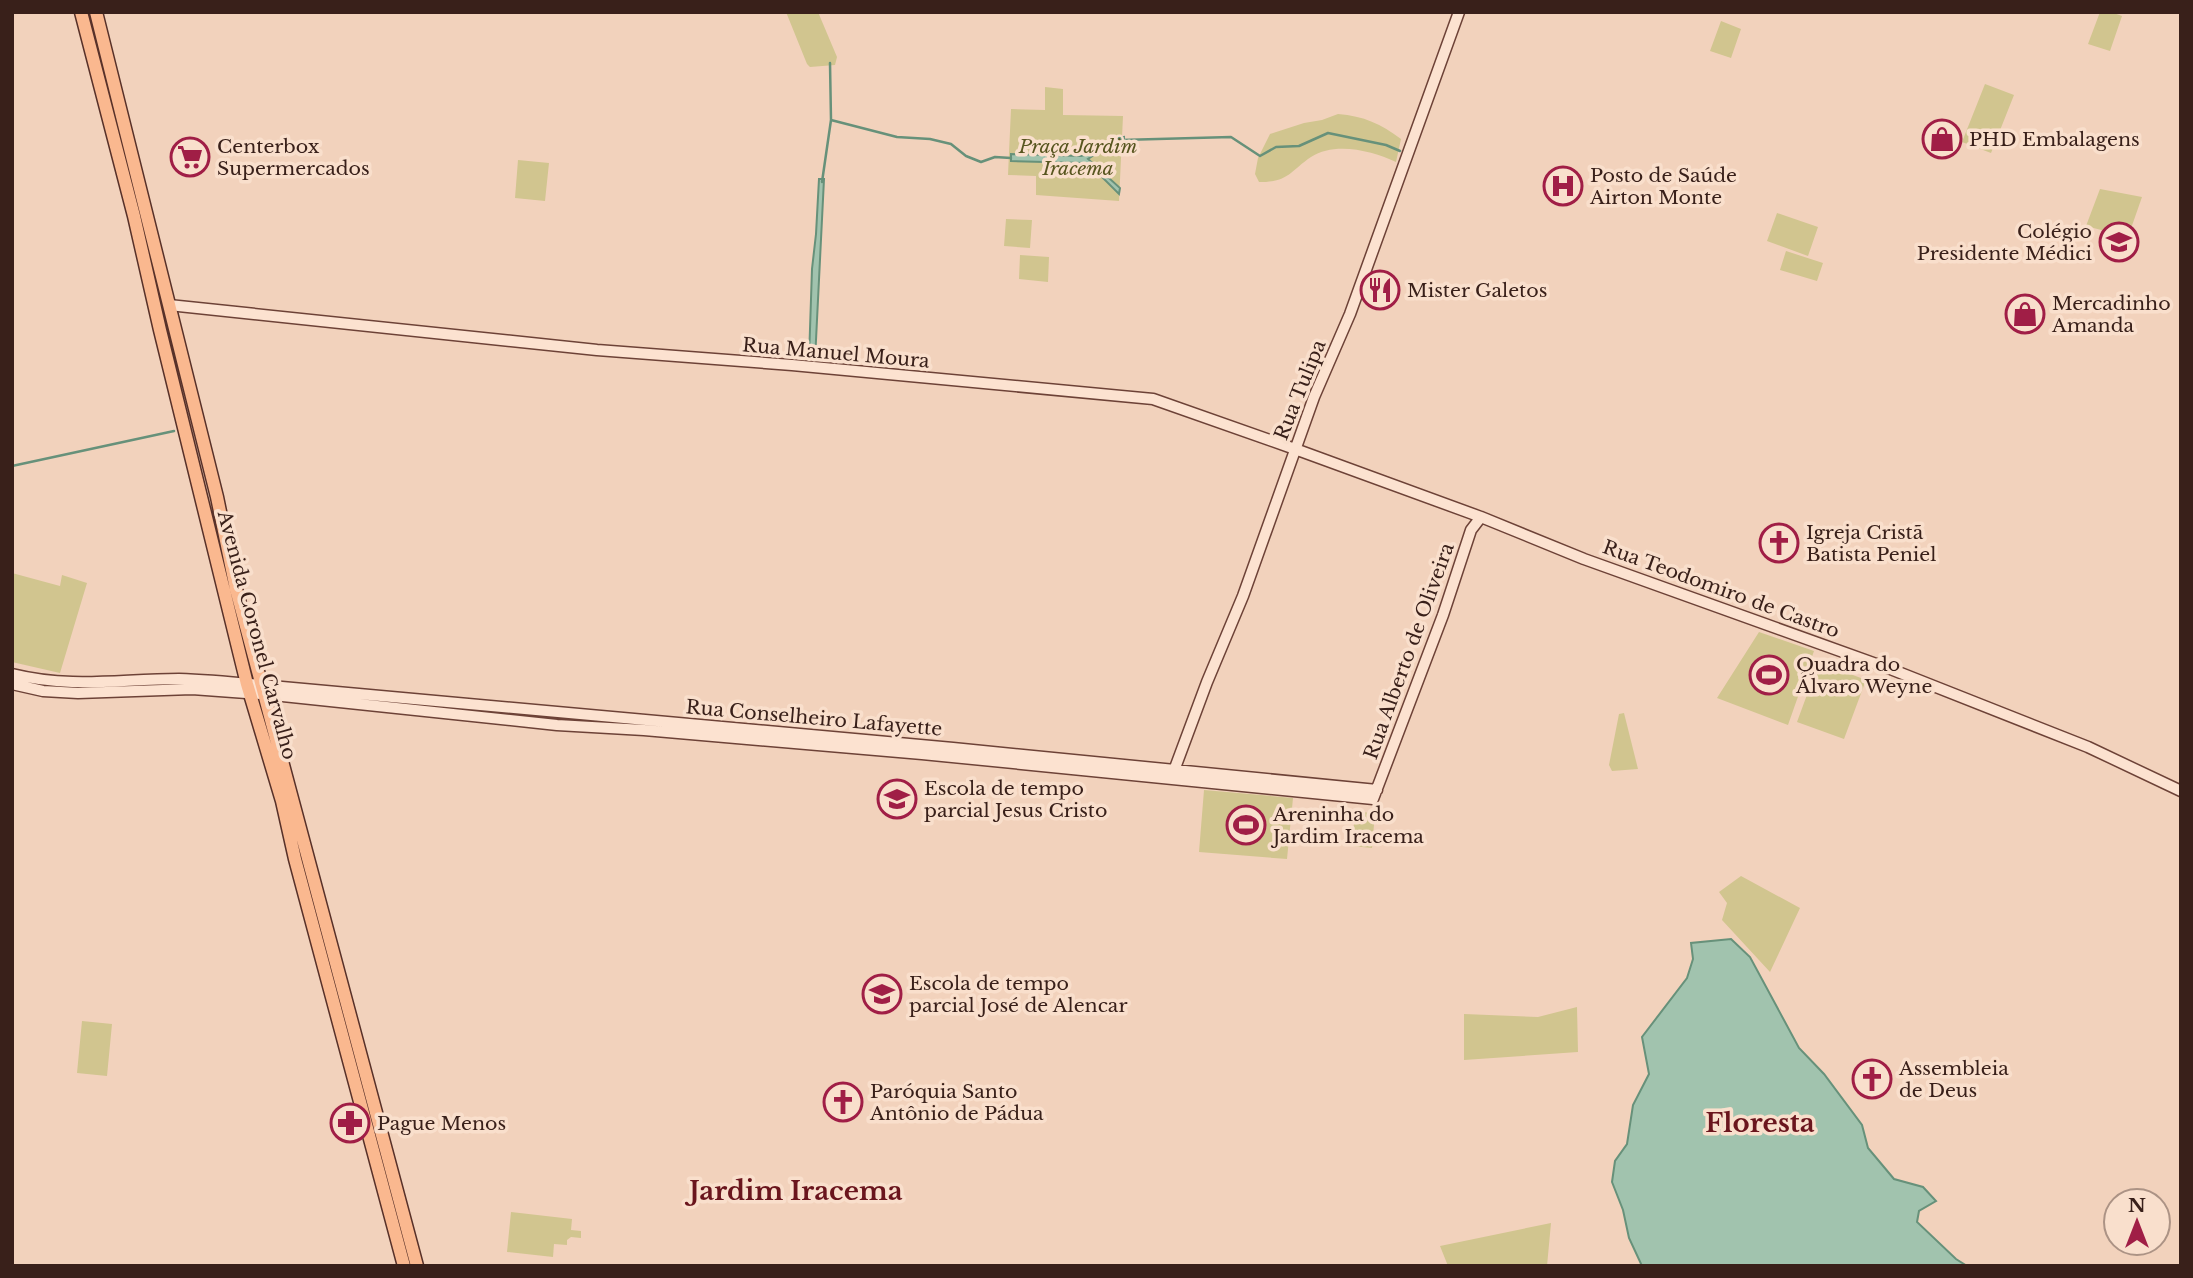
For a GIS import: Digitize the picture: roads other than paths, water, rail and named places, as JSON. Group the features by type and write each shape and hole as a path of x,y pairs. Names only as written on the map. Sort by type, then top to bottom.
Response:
{"main road":[{"name":"Avenida Coronel Carvalho","path":"80,12 132,209 159,330 186,402"},
{"name":"Avenida Coronel Carvalho","path":"96,12 169,305 186,402 248,688 282,801 295,859 404,1266"},
{"name":"Avenida Coronel Carvalho","path":"197,449 417,1266"}],"street":[{"name":"Rua Tulipa","path":"1173,775 1207,682 1243,596 1314,397 1350,314 1459,12"},
{"name":"Rua Manuel Moura","path":"169,305 597,351 792,365 1153,399 1481,517"},
{"name":"Rua Teodomiro de Castro","path":"1481,517 1584,559 1991,708 2088,747 2181,791"},
{"name":"Rua Alberto de Oliveira","path":"1375,794 1443,615 1471,530 1481,517"},
{"path":"12,674 60,683 96,684 180,679 248,688"},
{"path":"12,684 43,691 78,693 248,688"},
{"name":"Rua Conselheiro Lafayette","path":"248,688 557,725 644,730 1375,794"}],"waterway":[{"path":"822,182 831,120 830,63"},
{"path":"831,120 897,137 930,139 951,144 966,156 981,162 995,157 1011,158"},
{"path":"1121,140 1231,137 1260,156 1276,147 1299,146 1328,133 1386,145 1400,151"},
{"path":"12,466 174,431"}],"place":[{"name":"PHD Embalagens","path":"1942,139"},
{"name":"Centerbox Supermercados","path":"190,157"},
{"name":"Posto de Saúde Airton Monte","path":"1563,186"},
{"name":"Colégio Presidente Médici","path":"2119,242"},
{"name":"Mister Galetos","path":"1380,290"},
{"name":"Mercadinho Amanda","path":"2025,314"},
{"name":"Igreja Cristã Batista Peniel","path":"1779,543"},
{"name":"Quadra do Álvaro Weyne","path":"1769,675"},
{"name":"Escola de tempo parcial Jesus Cristo","path":"897,799"},
{"name":"Areninha do Jardim Iracema","path":"1246,825"},
{"name":"Escola de tempo parcial José de Alencar","path":"882,994"},
{"name":"Assembleia de Deus","path":"1872,1079"},
{"name":"Paróquia Santo Antônio de Pádua","path":"843,1102"},
{"name":"Pague Menos","path":"350,1123"}],"district":[{"name":"Floresta","path":"1760,1123"},
{"name":"Jardim Iracema","path":"796,1191"}],"park label":[{"name":"Praça Jardim Iracema","path":"1078,157"}]}
